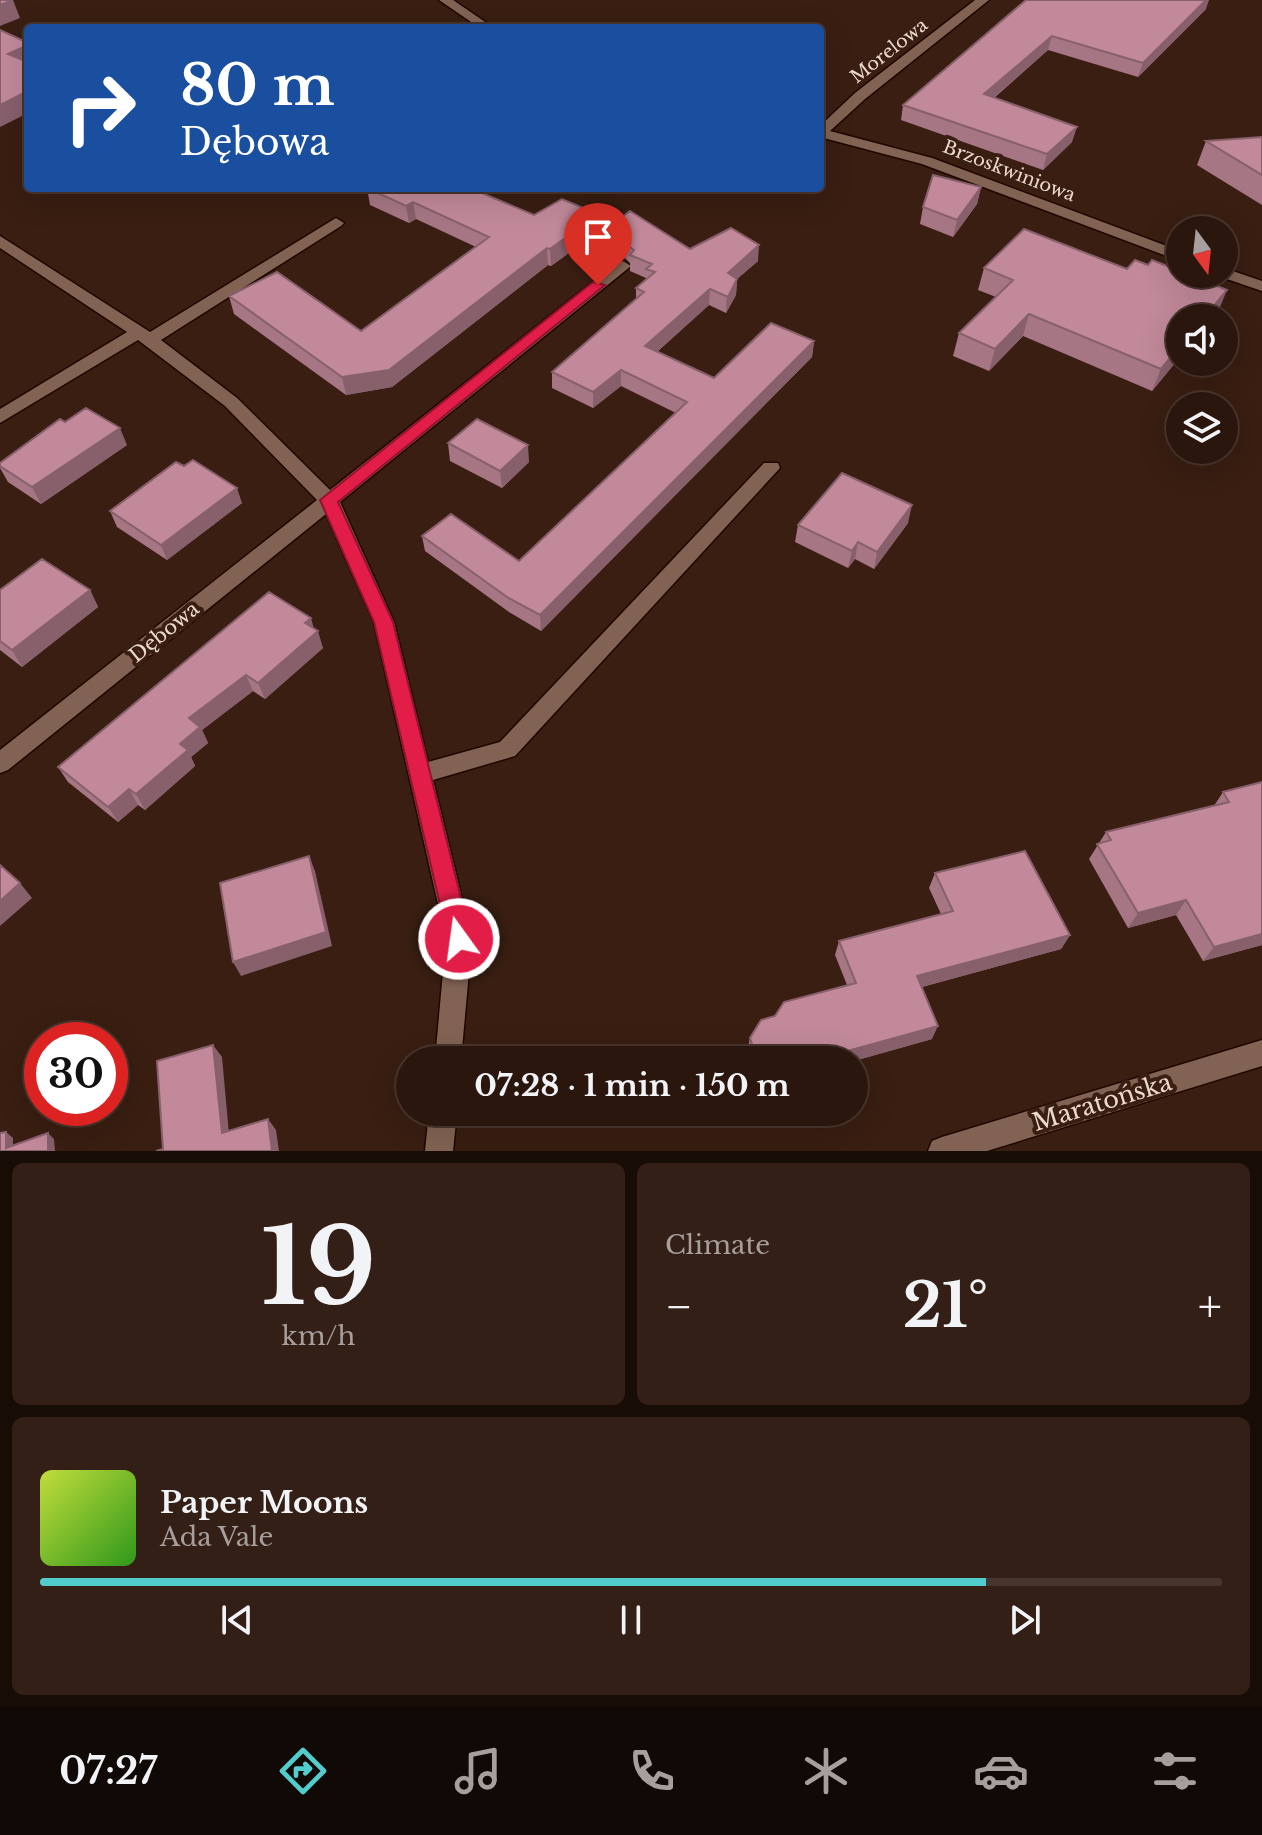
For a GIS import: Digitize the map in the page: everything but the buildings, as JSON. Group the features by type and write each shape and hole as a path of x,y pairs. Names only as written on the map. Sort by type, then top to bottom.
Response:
{"street":[{"path":"445,0 482,24"},
{"name":"Morelowa","path":"824,129 860,96 983,0"},
{"name":"Brzoskwiniowa","path":"824,134 927,161 1166,251"},
{"path":"0,417 336,223"},
{"path":"0,241 144,336 231,402 329,500 384,622 459,939 449,1046"},
{"name":"Dębowa","path":"0,763 623,266"},
{"path":"1238,278 1261,286"},
{"path":"420,774 507,749 771,468"},
{"name":"Maratońska","path":"942,1151 1262,1053"},
{"path":"439,1151 442,1126"}],"route":[{"path":"459,939 384,622 329,500 598,285"}]}
